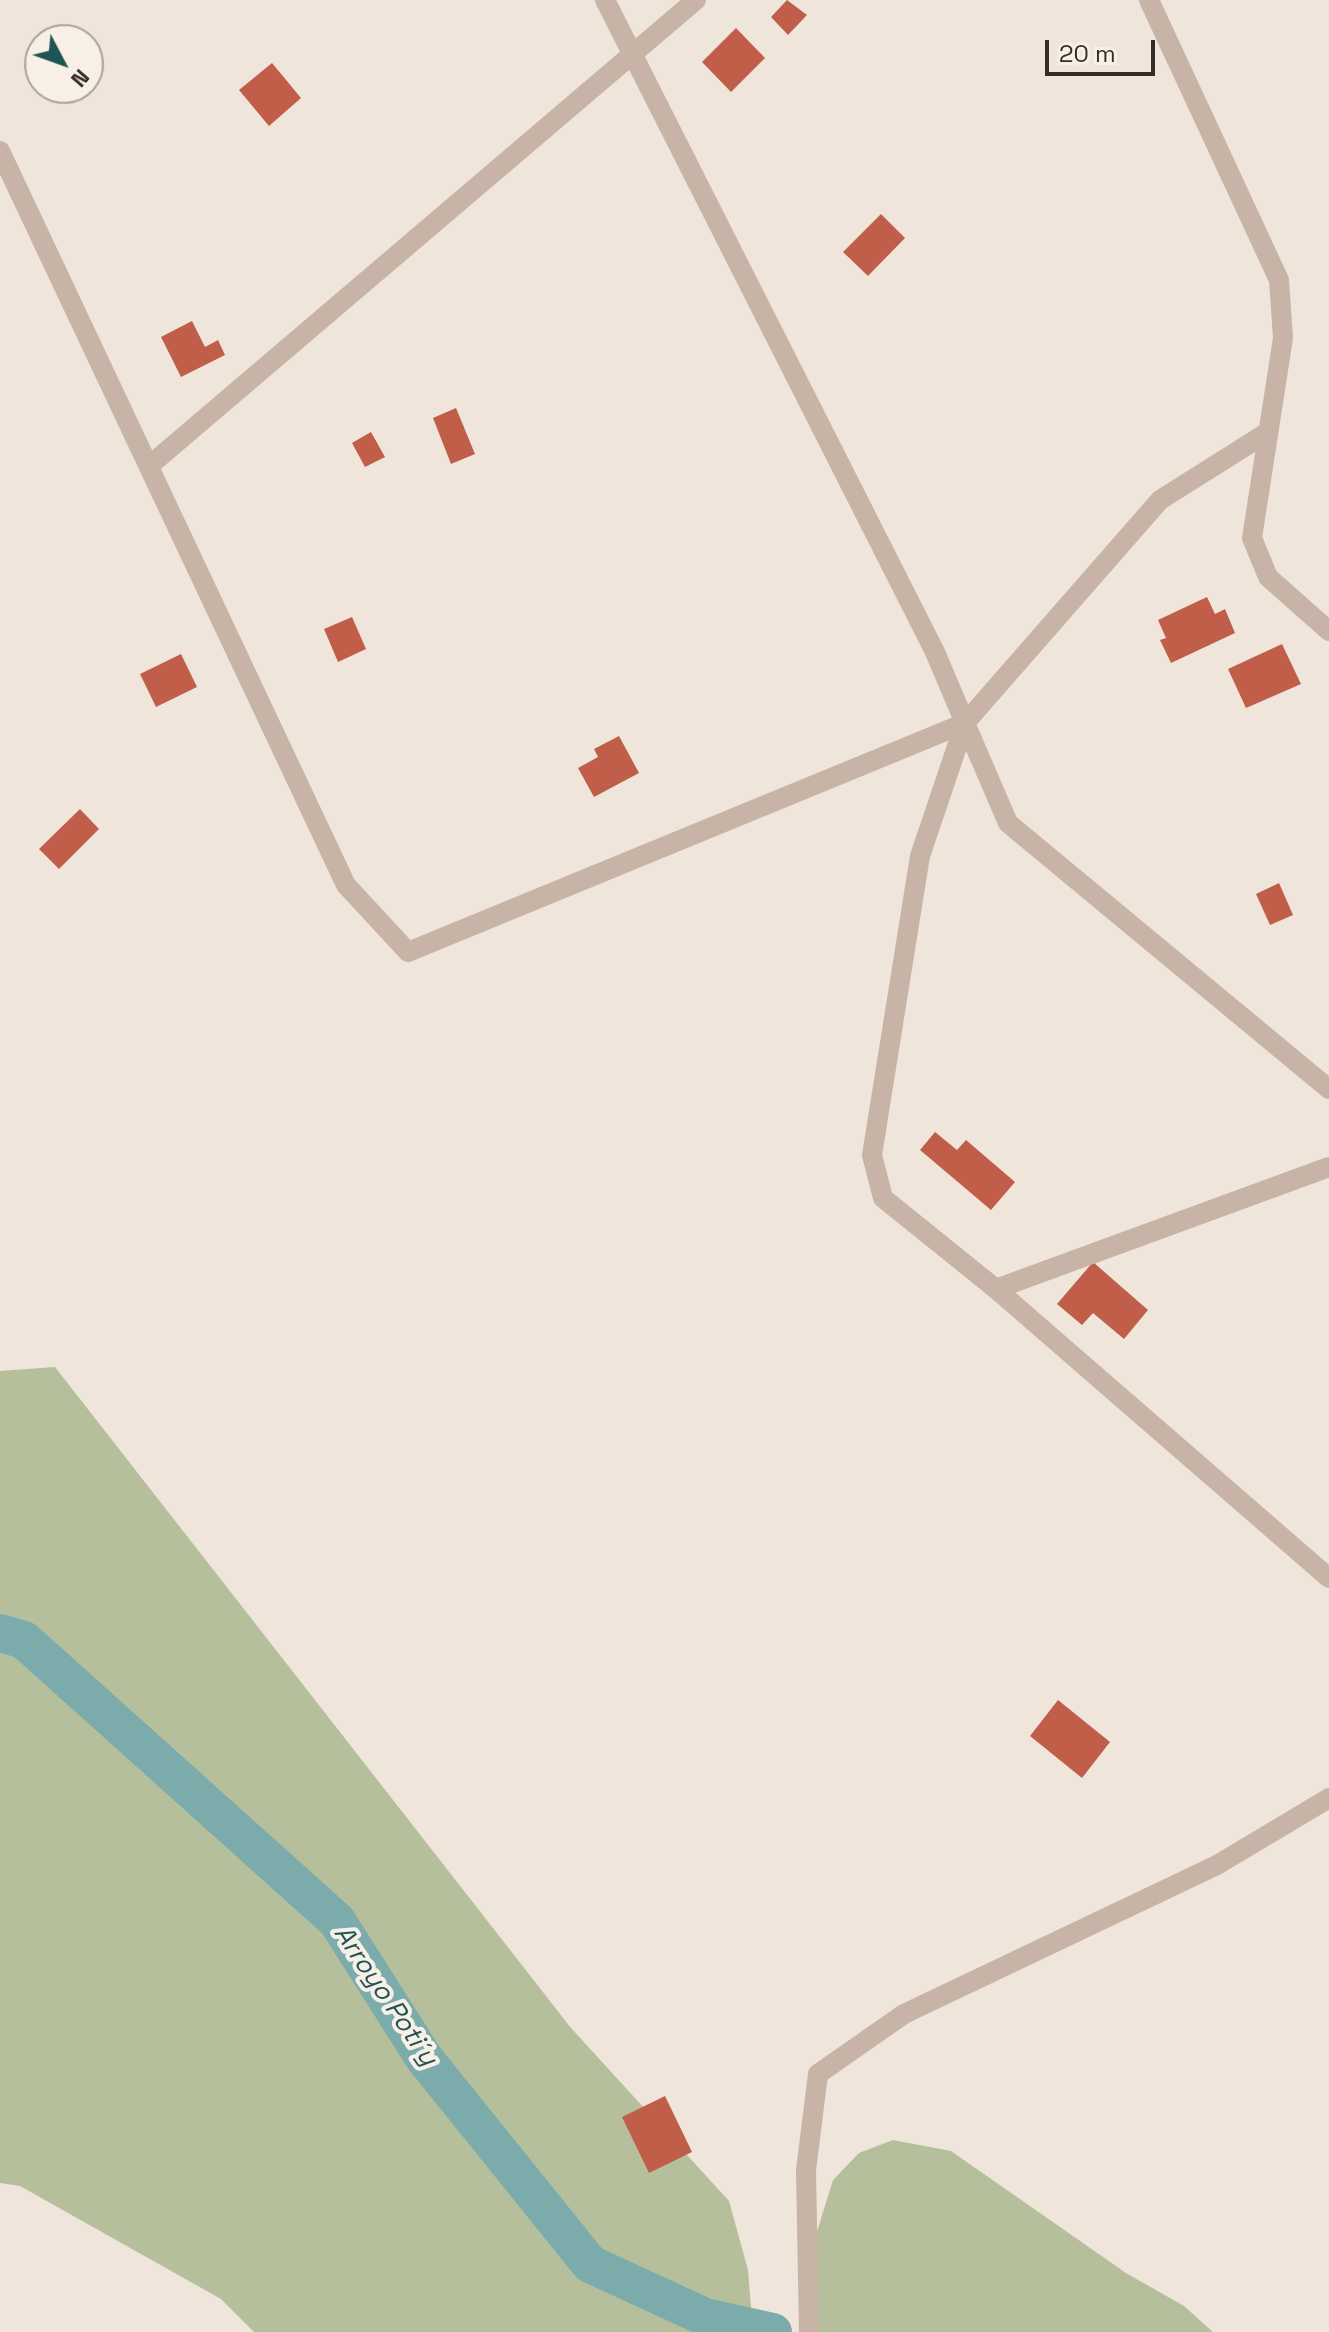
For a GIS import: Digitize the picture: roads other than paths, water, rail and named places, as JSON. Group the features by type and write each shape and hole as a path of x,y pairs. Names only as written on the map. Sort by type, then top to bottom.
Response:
{"street":[{"path":"605,0 935,652 1008,823 1329,1089"},
{"path":"149,466 634,56 696,0"},
{"path":"1149,0 1279,280 1283,338 1252,538 1268,577 1329,631"},
{"path":"0,151 346,885 408,952 965,723"},
{"path":"1268,432 1160,500 965,723 920,856 872,1155 883,1198 996,1289 1329,1578"},
{"path":"996,1289 1329,1167"},
{"path":"808,2323 806,2170 818,2074 904,2014 1217,1865 1329,1798"}],"waterway":[{"name":"Arroyo Poti´y","path":"0,1633 24,1640 337,1921 424,2058 590,2264 705,2317 773,2332"}]}
